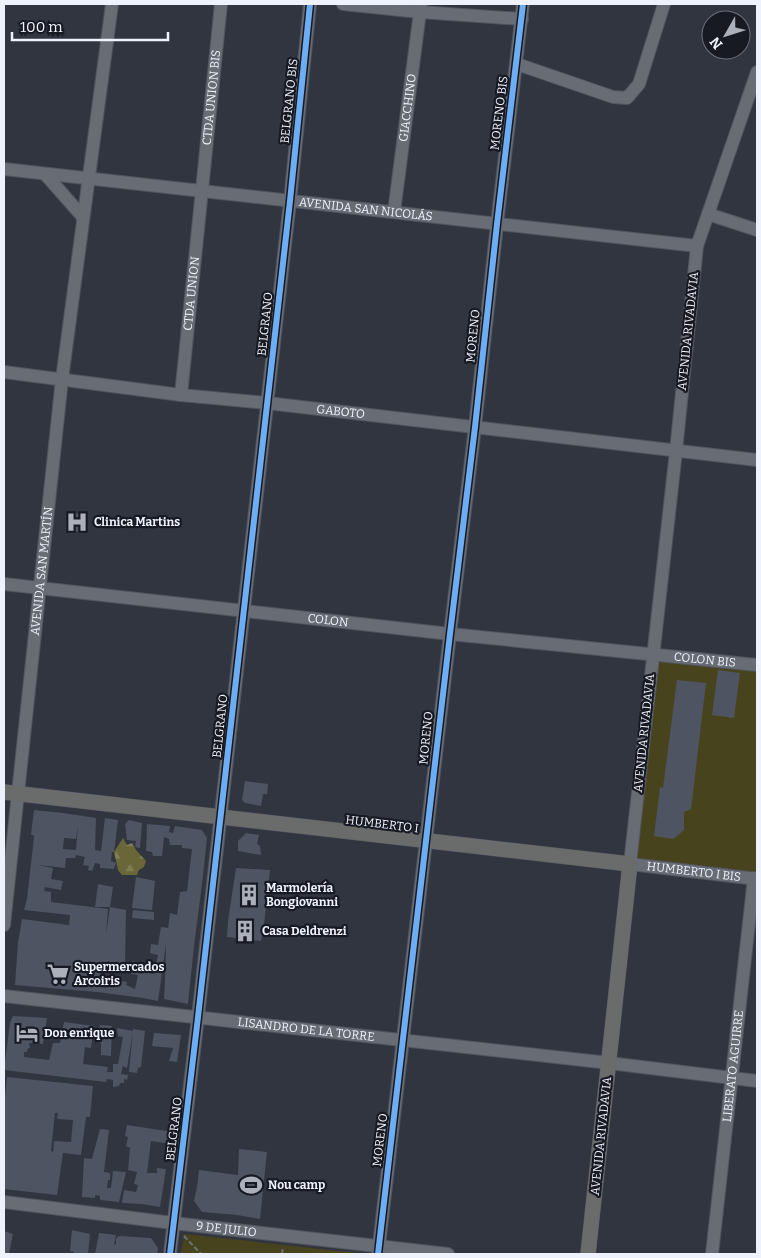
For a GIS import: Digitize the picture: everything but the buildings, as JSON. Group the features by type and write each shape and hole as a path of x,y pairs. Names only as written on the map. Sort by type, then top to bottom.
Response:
{"main road":[{"name":"HUMBERTO I","path":"11,793 630,864"},
{"name":"AVENIDA RIVADAVIA","path":"588,1254 630,864"}],"street":[{"name":"AVENIDA SAN MARTÍN","path":"4,926 11,793 39,588 62,379 112,4"},
{"name":"CTDA UNION BIS","path":"201,191 222,4"},
{"name":"BELGRANO BIS","path":"290,201 310,4"},
{"path":"342,4 420,8 522,19"},
{"name":"MORENO BIS","path":"497,224 524,4"},
{"path":"517,64 613,97 627,98 638,84 664,4"},
{"name":"GIACCHINO","path":"394,212 420,8"},
{"name":"AVENIDA RIVADAVIA","path":"630,864 697,246 757,72"},
{"name":"AVENIDA SAN NICOLÁS","path":"4,169 697,246"},
{"path":"46,174 83,217"},
{"name":"CTDA UNION","path":"181,395 201,191"},
{"name":"BELGRANO","path":"170,1254 290,201"},
{"path":"708,214 757,230"},
{"name":"MORENO","path":"379,1250 497,224"},
{"name":"GABOTO","path":"4,372 181,395 267,403 757,460"},
{"name":"COLON","path":"4,584 653,656"},
{"name":"COLON BIS","path":"653,656 757,665"},
{"name":"HUMBERTO I BIS","path":"630,864 756,878"},
{"name":"LIBERATO AGUIRRE","path":"712,1254 731,1078 756,878"},
{"name":"LISANDRO DE LA TORRE","path":"4,996 609,1063 757,1082"},
{"name":"9 DE JULIO","path":"4,1202 379,1250 448,1254"}],"path":[{"path":"173,1224 201,1254"}],"green space":[{"path":"123,838 127,845 132,843 146,861 144,867 139,870 137,875 122,875 118,870 114,852"}],"shaded area":[{"path":"653,656 757,665 757,879 630,864"},
{"path":"184,1234 367,1254 181,1254"}],"cycle path":[{"path":"170,1254 290,201 310,4"},
{"path":"378,1254 523,4"}],"place":[{"name":"Clinica Martins","path":"77,522"},
{"name":"Marmolería Bongiovanni","path":"249,895"},
{"name":"Casa Deldrenzi","path":"245,931"},
{"name":"Supermercados Arcoiris","path":"58,974"},
{"name":"Don enrique","path":"27,1033"},
{"name":"Nou camp","path":"251,1185"}]}
